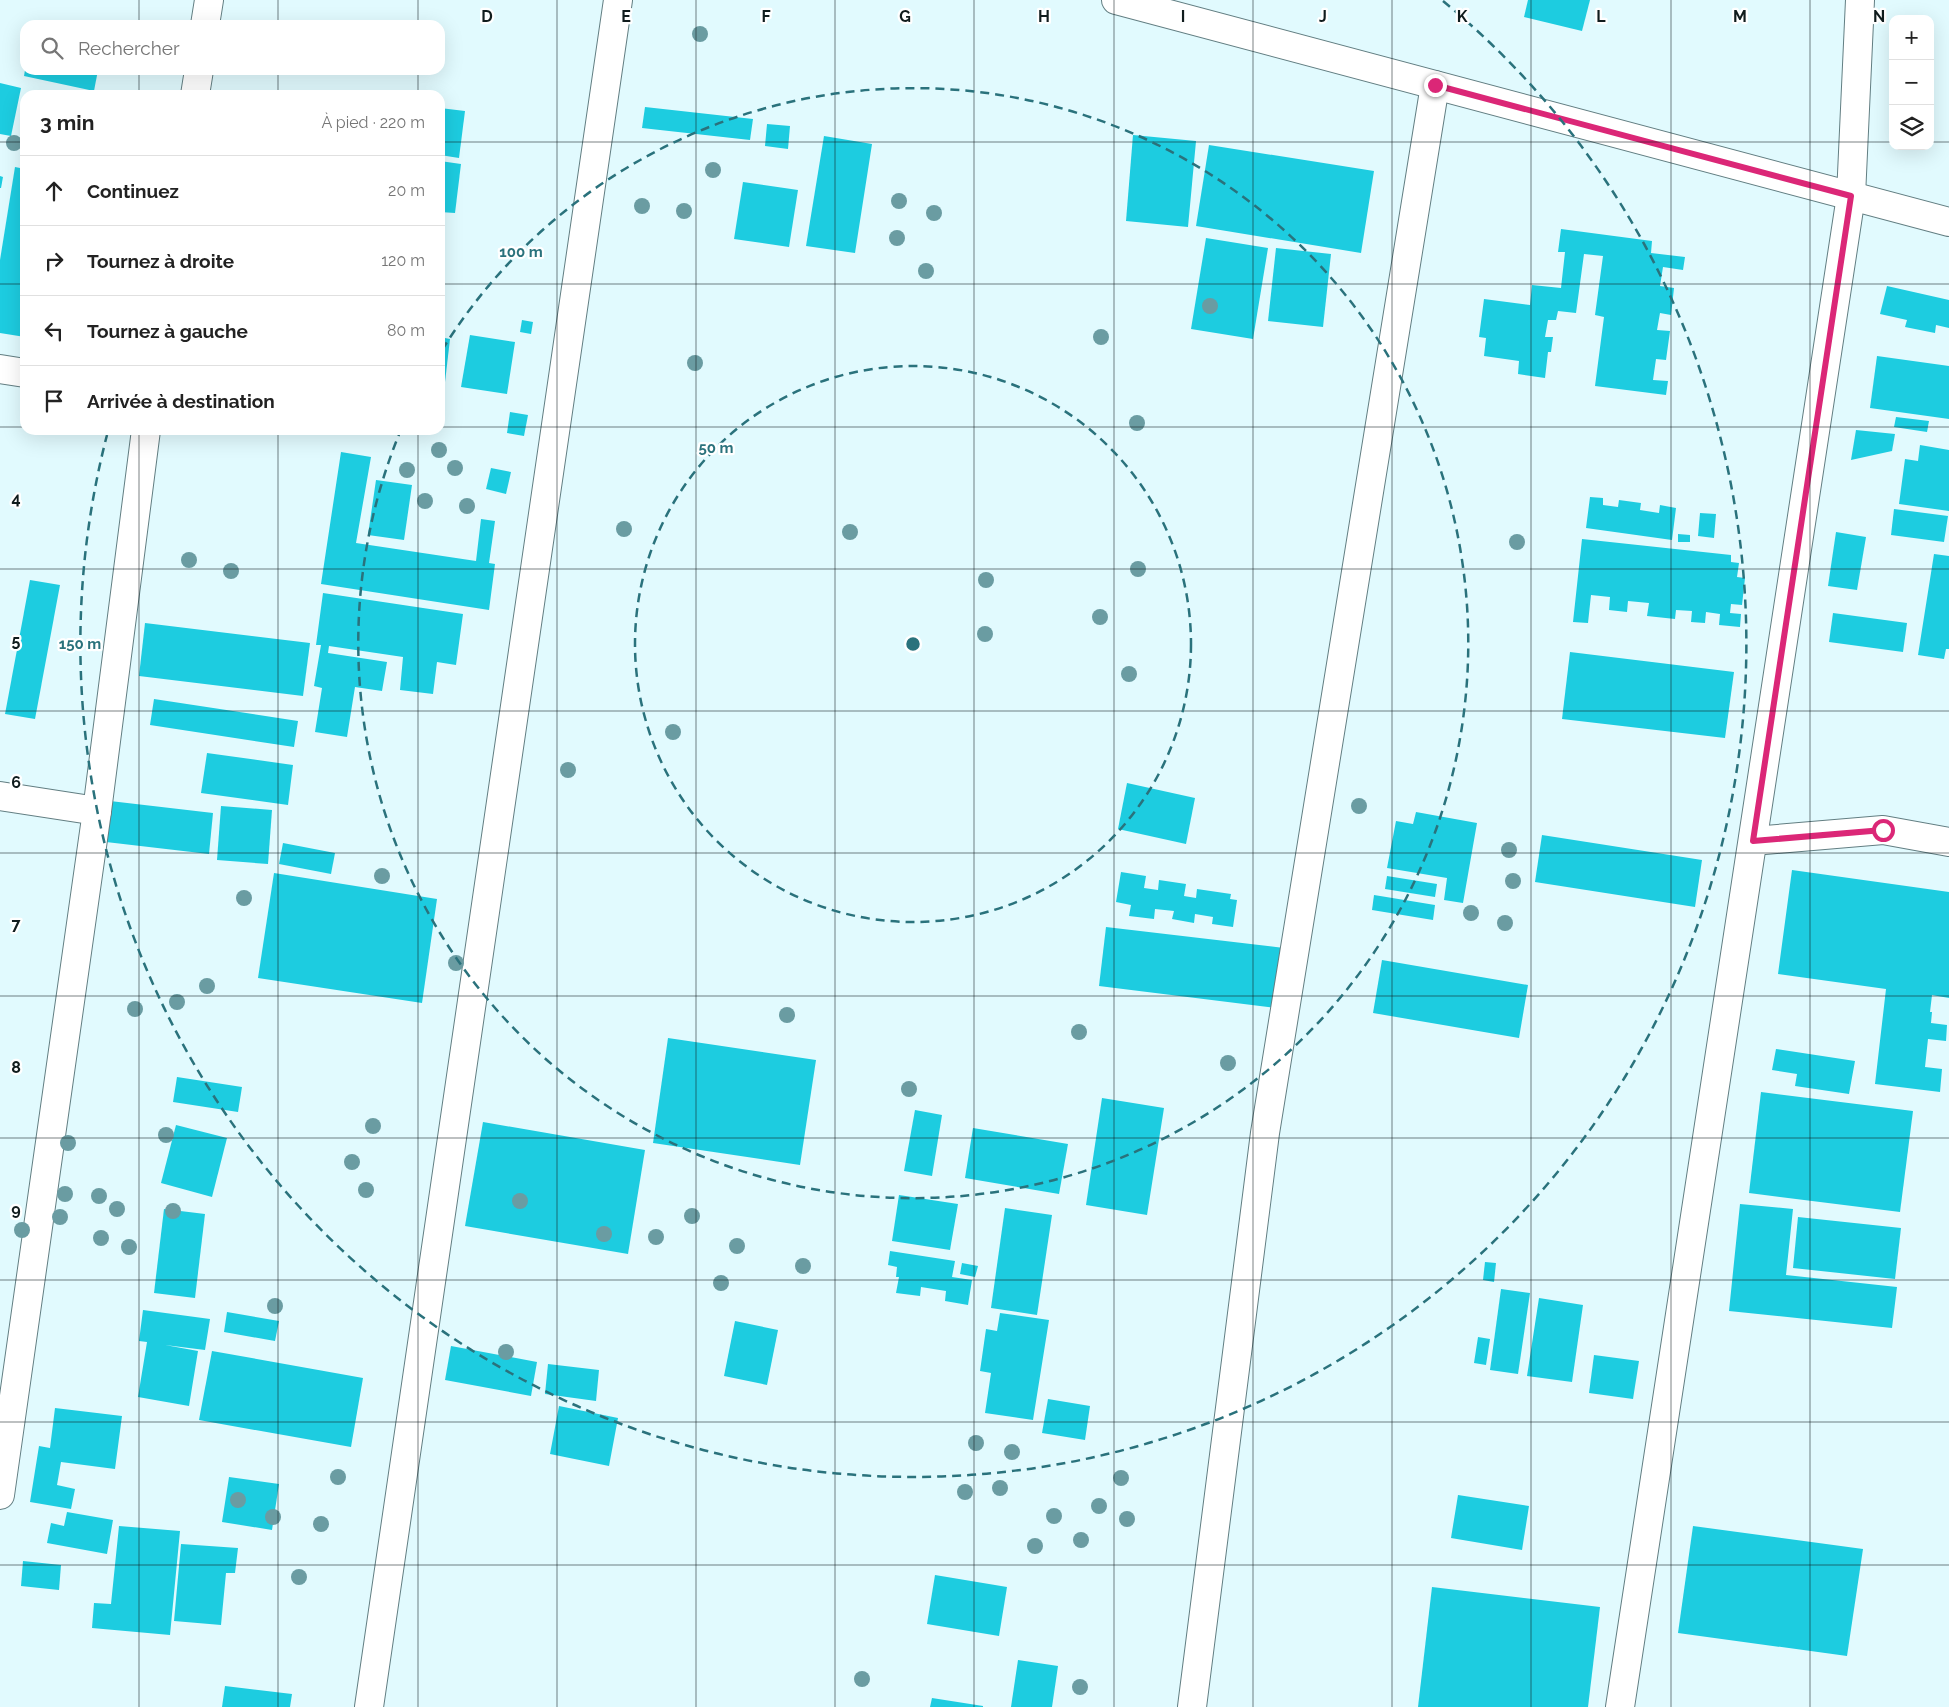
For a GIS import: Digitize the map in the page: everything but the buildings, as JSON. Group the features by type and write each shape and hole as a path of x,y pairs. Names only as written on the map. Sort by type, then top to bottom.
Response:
{"street":[{"path":"206,20 209,0"},
{"path":"369,1707 618,0"},
{"path":"1116,0 1949,222"},
{"path":"1620,1707 1851,196 1860,0"},
{"path":"196,90 197,75"},
{"path":"1192,1707 1266,1133 1435,85"},
{"path":"0,369 20,372"},
{"path":"0,1495 97,811 145,435"},
{"path":"0,796 97,811"},
{"path":"1753,841 1883,830 1949,842"}],"route":[{"path":"1435,85 1851,196 1753,841 1883,830"}]}
